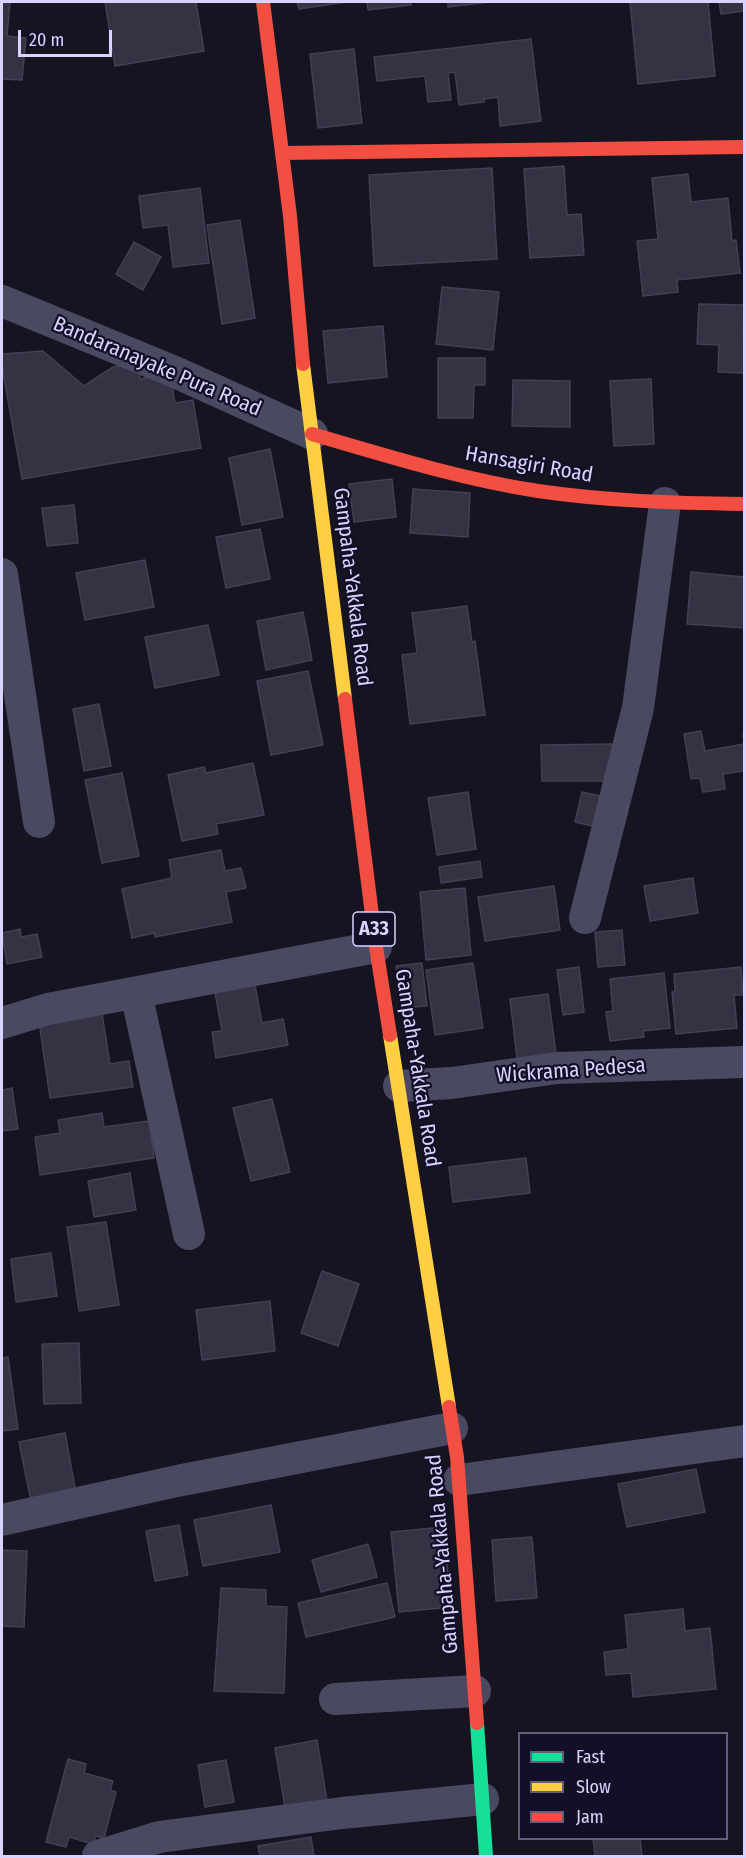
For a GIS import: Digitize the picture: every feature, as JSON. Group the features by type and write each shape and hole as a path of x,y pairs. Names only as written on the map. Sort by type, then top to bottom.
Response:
{"main road":[{"name":"Gampaha-Yakkala Road","path":"263,2 290,216 305,392 376,947 459,1480 486,1857"},
{"path":"282,153 744,147"},
{"name":"Hansagiri Road","path":"312,434 462,475 537,490 665,503 744,504"}],"street":[{"name":"Bandaranayake Pura Road","path":"2,301 175,372 312,434"},
{"path":"585,918 638,708 665,503"},
{"path":"2,574 39,822"},
{"path":"2,1023 48,1009 376,947"},
{"path":"136,993 189,1234"},
{"name":"Wickrama Pedesa","path":"399,1086 452,1083 557,1068 744,1062"},
{"path":"2,1520 177,1481 452,1428"},
{"path":"459,1480 744,1442"},
{"path":"335,1699 475,1690"},
{"path":"98,1857 159,1837 342,1813 483,1799"}],"building":[{"path":"2,2 10,2 7,36 26,38 22,80 2,79"},
{"path":"105,2 196,2 204,51 115,66"},
{"path":"297,2 347,2 299,9"},
{"path":"367,2 411,2 411,5 368,10"},
{"path":"448,2 490,2 448,7"},
{"path":"630,2 708,2 715,76 638,84"},
{"path":"719,2 744,2 744,11 721,14"},
{"path":"531,39 541,121 500,126 498,97 484,99 484,102 459,105 455,72 448,73 451,100 428,102 425,76 377,81 374,57"},
{"path":"354,49 362,123 318,128 310,54"},
{"path":"564,166 567,215 581,214 584,255 530,258 524,169"},
{"path":"492,168 497,259 374,266 369,175"},
{"path":"688,174 691,202 728,198 732,241 736,240 740,273 677,280 678,292 643,296 637,241 658,239 652,178"},
{"path":"200,188 209,263 173,267 168,225 143,228 139,196"},
{"path":"240,220 255,318 222,324 207,225"},
{"path":"134,242 161,257 143,290 116,274"},
{"path":"442,287 499,292 493,350 436,344"},
{"path":"699,304 744,305 744,373 718,372 719,345 697,344"},
{"path":"383,326 387,377 328,383 323,331"},
{"path":"43,351 84,386 113,367 138,363 140,379 170,373 175,403 193,400 201,448 22,479 2,366 2,354"},
{"path":"438,358 485,358 485,385 474,385 473,418 438,418"},
{"path":"651,379 654,444 614,446 610,381"},
{"path":"513,380 570,381 570,427 512,426"},
{"path":"270,449 283,517 242,525 229,458"},
{"path":"392,479 396,517 354,522 349,484"},
{"path":"413,489 470,493 468,537 410,533"},
{"path":"74,505 78,543 47,546 42,508"},
{"path":"260,529 270,579 226,588 216,537"},
{"path":"145,560 154,607 85,620 76,573"},
{"path":"691,572 744,577 744,628 687,624"},
{"path":"467,606 472,642 475,641 485,715 410,724 402,655 417,653 412,613"},
{"path":"303,612 312,660 266,670 257,621"},
{"path":"208,625 219,675 155,688 145,637"},
{"path":"308,671 323,745 271,755 257,681"},
{"path":"99,704 111,766 84,771 73,709"},
{"path":"701,731 705,751 744,744 744,771 723,774 725,789 703,792 700,778 691,779 684,734"},
{"path":"612,744 612,781 542,781 541,745"},
{"path":"253,763 264,815 216,824 218,834 182,841 168,775 204,767 206,773"},
{"path":"122,773 139,856 102,863 85,780"},
{"path":"468,792 476,849 437,855 428,798"},
{"path":"582,792 610,798 601,828 575,822"},
{"path":"221,850 225,871 241,868 246,888 226,892 232,922 155,937 154,933 132,938 122,889 172,878 169,860"},
{"path":"480,861 482,877 441,883 439,867"},
{"path":"693,878 698,913 650,921 644,886"},
{"path":"554,886 560,930 485,941 478,897"},
{"path":"465,888 471,955 426,960 420,892"},
{"path":"20,929 21,937 37,934 42,957 7,964 2,933"},
{"path":"622,930 625,965 598,967 595,932"},
{"path":"422,963 427,1006 401,1008 396,966"},
{"path":"473,963 483,1028 435,1035 426,970"},
{"path":"579,967 584,1012 563,1015 557,970"},
{"path":"741,967 743,995 734,995 737,1028 676,1034 672,992 675,992 674,974"},
{"path":"664,973 670,1028 643,1031 644,1037 610,1041 606,1012 613,1011 610,979"},
{"path":"254,980 262,1023 283,1019 288,1045 216,1058 212,1032 222,1031 214,987"},
{"path":"548,994 556,1054 517,1058 510,999"},
{"path":"102,1013 110,1064 129,1061 133,1087 50,1098 39,1022"},
{"path":"12,1088 18,1129 2,1131 2,1090"},
{"path":"272,1099 290,1172 251,1181 233,1108"},
{"path":"102,1113 104,1127 149,1121 154,1158 40,1175 35,1137 60,1133 58,1120"},
{"path":"526,1158 530,1193 453,1202 449,1167"},
{"path":"130,1173 136,1210 94,1217 88,1181"},
{"path":"106,1222 119,1305 79,1311 67,1227"},
{"path":"51,1253 57,1296 16,1302 11,1259"},
{"path":"322,1271 359,1284 338,1346 301,1333"},
{"path":"270,1301 275,1351 202,1360 196,1310"},
{"path":"79,1343 81,1403 44,1404 42,1344"},
{"path":"8,1357 18,1429 2,1431 2,1358"},
{"path":"65,1433 76,1493 31,1501 19,1442"},
{"path":"696,1469 705,1512 627,1527 618,1484"},
{"path":"271,1505 280,1552 203,1566 194,1520"},
{"path":"179,1525 188,1575 155,1581 146,1531"},
{"path":"444,1527 451,1607 399,1612 391,1532"},
{"path":"532,1537 537,1598 496,1601 492,1540"},
{"path":"368,1544 377,1577 321,1592 312,1560"},
{"path":"2,1550 27,1551 24,1627 2,1626"},
{"path":"387,1583 395,1617 306,1637 298,1603"},
{"path":"221,1588 266,1590 266,1606 287,1607 284,1693 214,1691"},
{"path":"683,1609 685,1631 710,1628 716,1689 633,1697 631,1673 606,1675 604,1652 628,1649 625,1615"},
{"path":"317,1740 327,1801 285,1807 275,1748"},
{"path":"68,1759 86,1764 84,1773 113,1781 110,1790 116,1792 104,1838 96,1836 93,1844 69,1837 66,1847 46,1842"},
{"path":"226,1760 234,1802 205,1807 198,1765"},
{"path":"311,1837 314,1856 260,1856 258,1846"},
{"path":"593,1840 640,1840 642,1856 595,1856"}],"traffic: fast":[{"path":"477,1723 486,1856"}],"traffic: slow":[{"path":"303,364 345,699"},
{"path":"390,1035 449,1407"}],"traffic: jam":[{"path":"263,2 290,216 303,364"},
{"path":"282,153 744,147"},
{"path":"312,434 396,459 538,491 641,501 744,504"},
{"path":"345,699 376,947 390,1035"},
{"path":"449,1407 457,1457 477,1723"}]}
